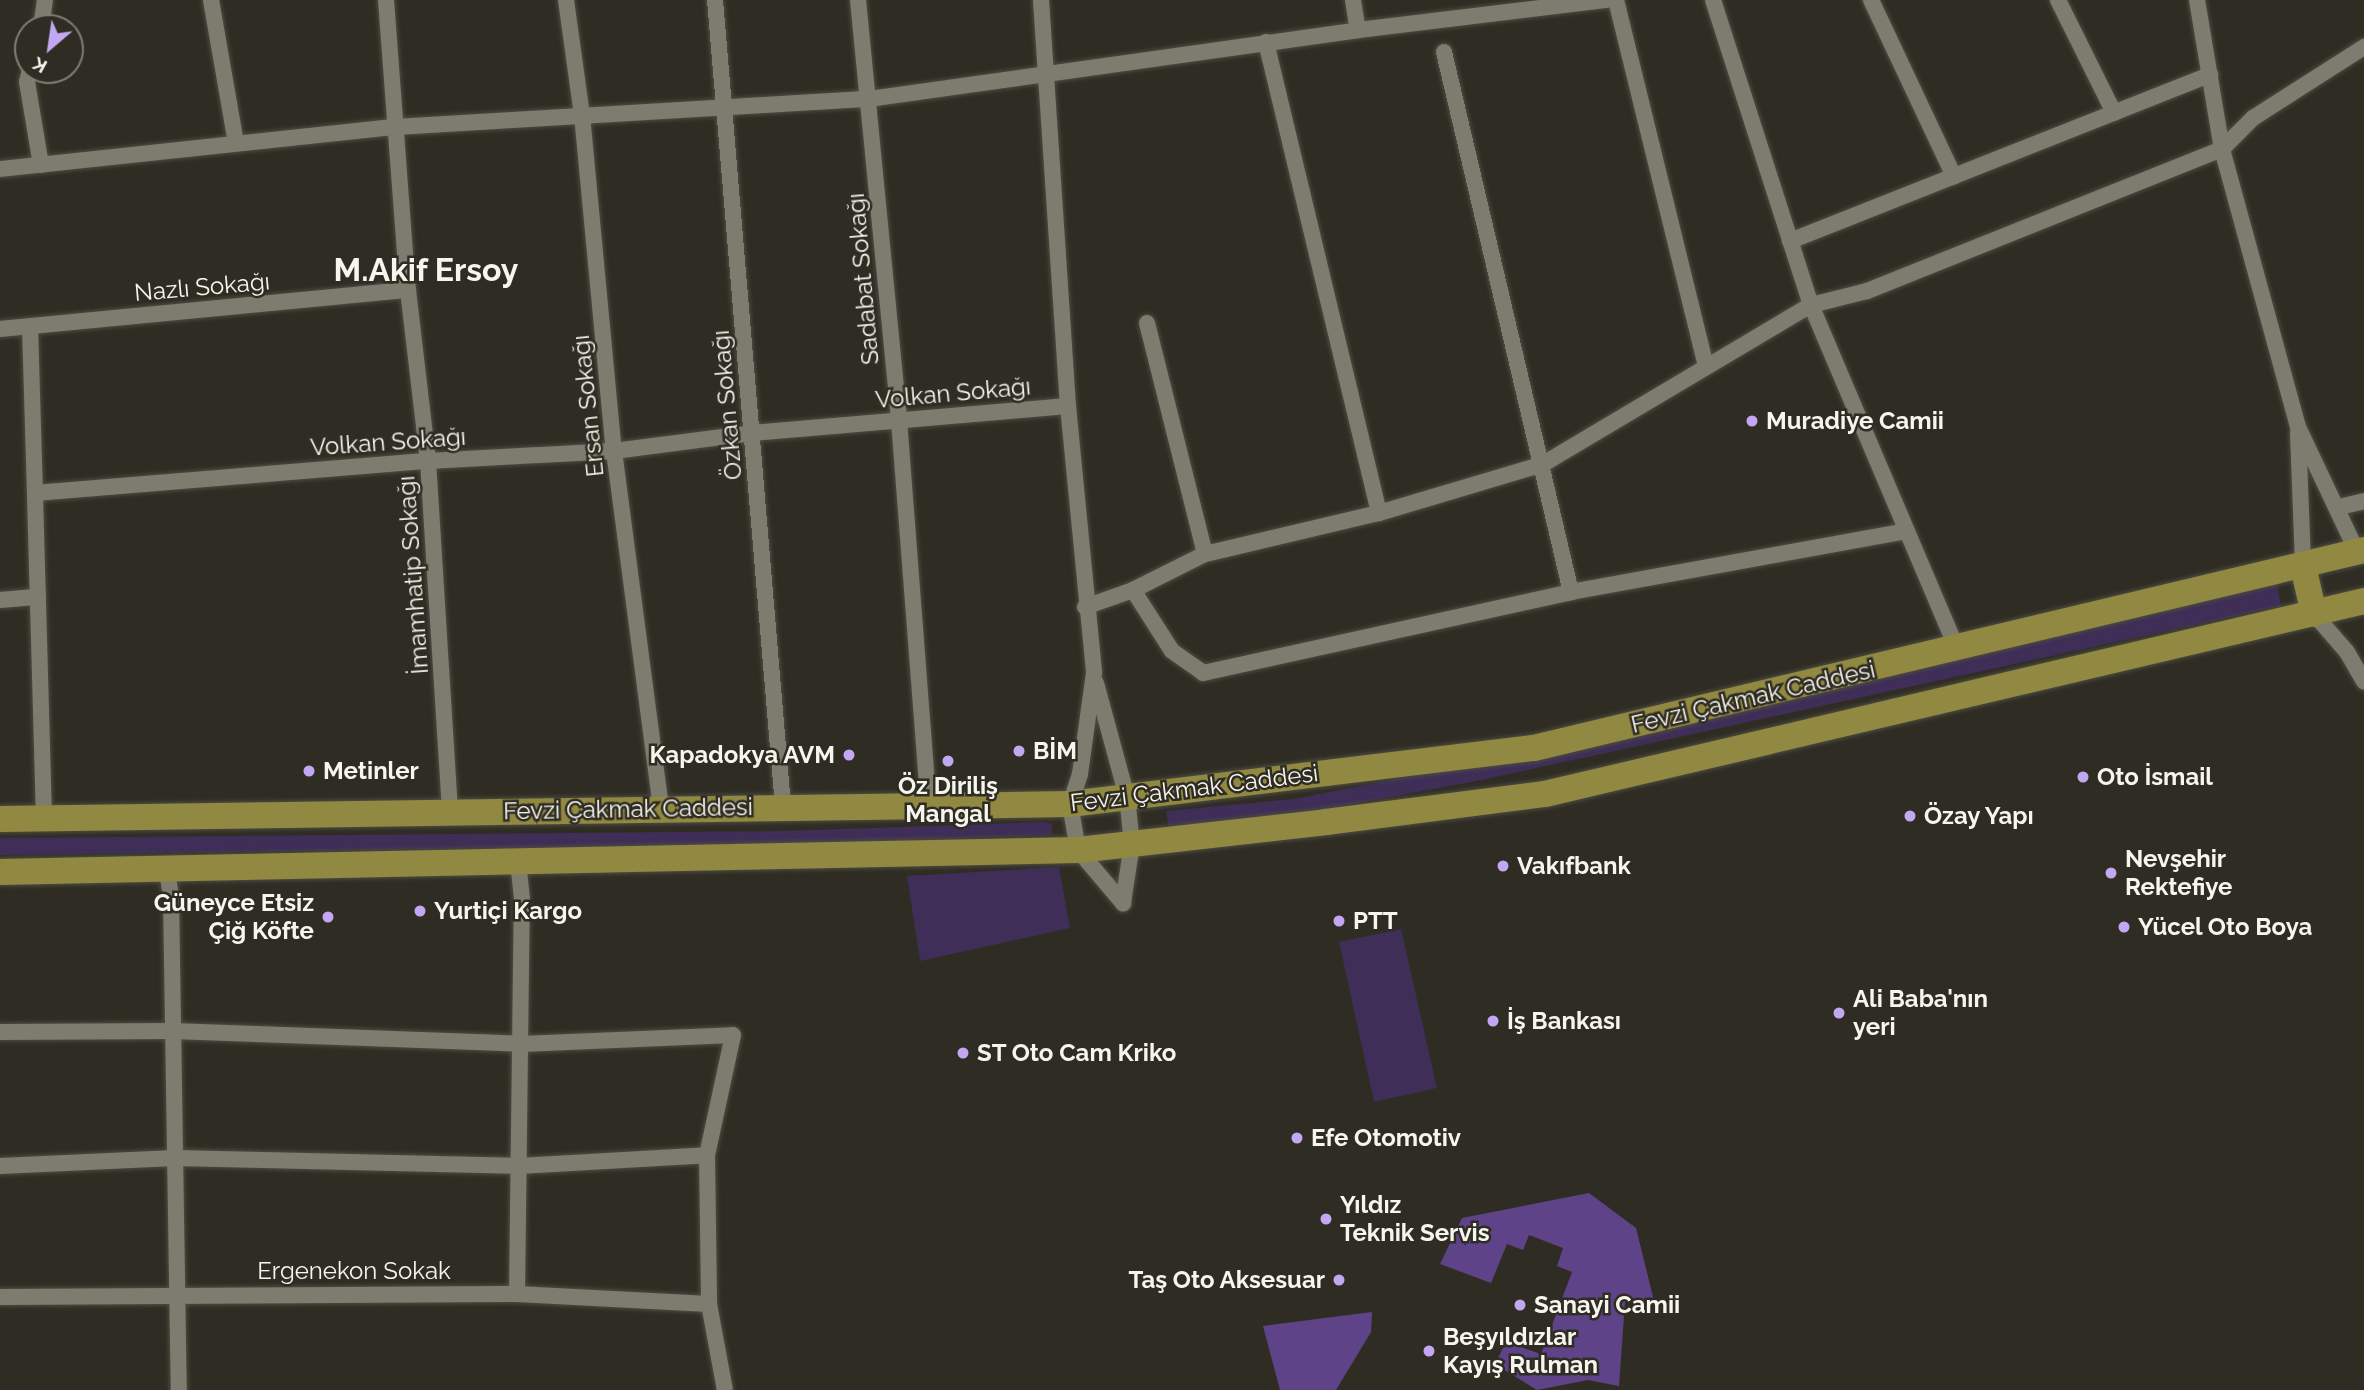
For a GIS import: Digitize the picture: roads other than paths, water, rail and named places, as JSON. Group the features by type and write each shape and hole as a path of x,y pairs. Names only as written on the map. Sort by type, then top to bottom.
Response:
{"main road":[{"name":"Fevzi Çakmak Caddesi","path":"0,819 661,807 1070,804 1534,748 1957,649 2264,571 2362,555"},
{"path":"2304,566 2314,614"},
{"name":"Fevzi Çakmak Caddesi","path":"0,872 518,863 1077,849 1132,844 1545,794 2364,601"}],"street":[{"path":"211,0 236,143"},
{"name":"İmamhatip Sokağı","path":"386,0 408,290 428,461 450,812"},
{"name":"Ersan Sokağı","path":"566,0 582,115 614,451 661,807"},
{"name":"Özkan Sokağı","path":"715,0 783,807"},
{"name":"Sadabat Sokağı","path":"858,0 899,420 929,806"},
{"path":"1041,0 1068,405 1085,607 1094,673 1127,797 1132,844 1123,903 1077,849 1070,804 1080,774 1094,673"},
{"path":"1353,0 1358,30"},
{"path":"0,169 395,127 869,99 1266,42 1607,0"},
{"path":"1616,0 1706,366"},
{"path":"1713,0 1811,305 1957,649"},
{"path":"1871,0 1954,177"},
{"path":"2058,0 2114,113"},
{"path":"2197,0 2222,149 2298,427 2362,555"},
{"path":"1266,42 1379,513"},
{"path":"1085,607 1133,590 1205,554 1379,513 1544,464 1811,305 1867,291 2222,149 2253,118 2364,47"},
{"path":"1444,52 1544,464 1571,592"},
{"path":"1790,242 2210,75"},
{"path":"27,84 41,165"},
{"name":"Nazlı Sokağı","path":"0,329 408,290"},
{"path":"1147,323 1205,554"},
{"path":"30,326 44,818"},
{"name":"Volkan Sokağı","path":"35,493 428,461 614,451 752,433 1068,405"},
{"path":"2298,427 2304,566"},
{"path":"2339,507 2364,501"},
{"path":"1133,590 1172,651 1203,673 1571,592 1907,531"},
{"path":"0,600 38,597"},
{"path":"2314,614 2347,652 2364,682"},
{"path":"517,1294 523,899 518,863"},
{"path":"167,871 171,896 180,1294 179,1390"},
{"path":"0,1032 173,1031 520,1044 733,1035 707,1155 709,1304 725,1390"},
{"path":"0,1166 175,1158 519,1166 707,1155"},
{"name":"Ergenekon Sokak","path":"0,1297 517,1294 709,1304"}],"place":[{"name":"Muradiye Camii","path":"1752,421"},
{"name":"BİM","path":"1019,751"},
{"name":"Kapadokya AVM","path":"849,755"},
{"name":"Öz Diriliş Mangal","path":"948,761"},
{"name":"Metinler","path":"309,771"},
{"name":"Oto İsmail","path":"2083,777"},
{"name":"Özay Yapı","path":"1910,816"},
{"name":"Vakıfbank","path":"1503,866"},
{"name":"Nevşehir Rektefiye","path":"2111,873"},
{"name":"Yurtiçi Kargo","path":"420,911"},
{"name":"Güneyce Etsiz Çiğ Köfte","path":"328,917"},
{"name":"PTT","path":"1339,921"},
{"name":"Yücel Oto Boya","path":"2124,927"},
{"name":"Ali Baba'nın yeri","path":"1839,1013"},
{"name":"İş Bankası","path":"1493,1021"},
{"name":"ST Oto Cam Kriko","path":"963,1053"},
{"name":"Efe Otomotiv","path":"1297,1138"},
{"name":"Yıldız Teknik Servis","path":"1326,1219"},
{"name":"Taş Oto Aksesuar","path":"1339,1280"},
{"name":"Sanayi Camii","path":"1520,1305"},
{"name":"Beşyıldızlar Kayış Rulman","path":"1429,1351"}],"district":[{"name":"M.Akif Ersoy","path":"426,270"}]}
